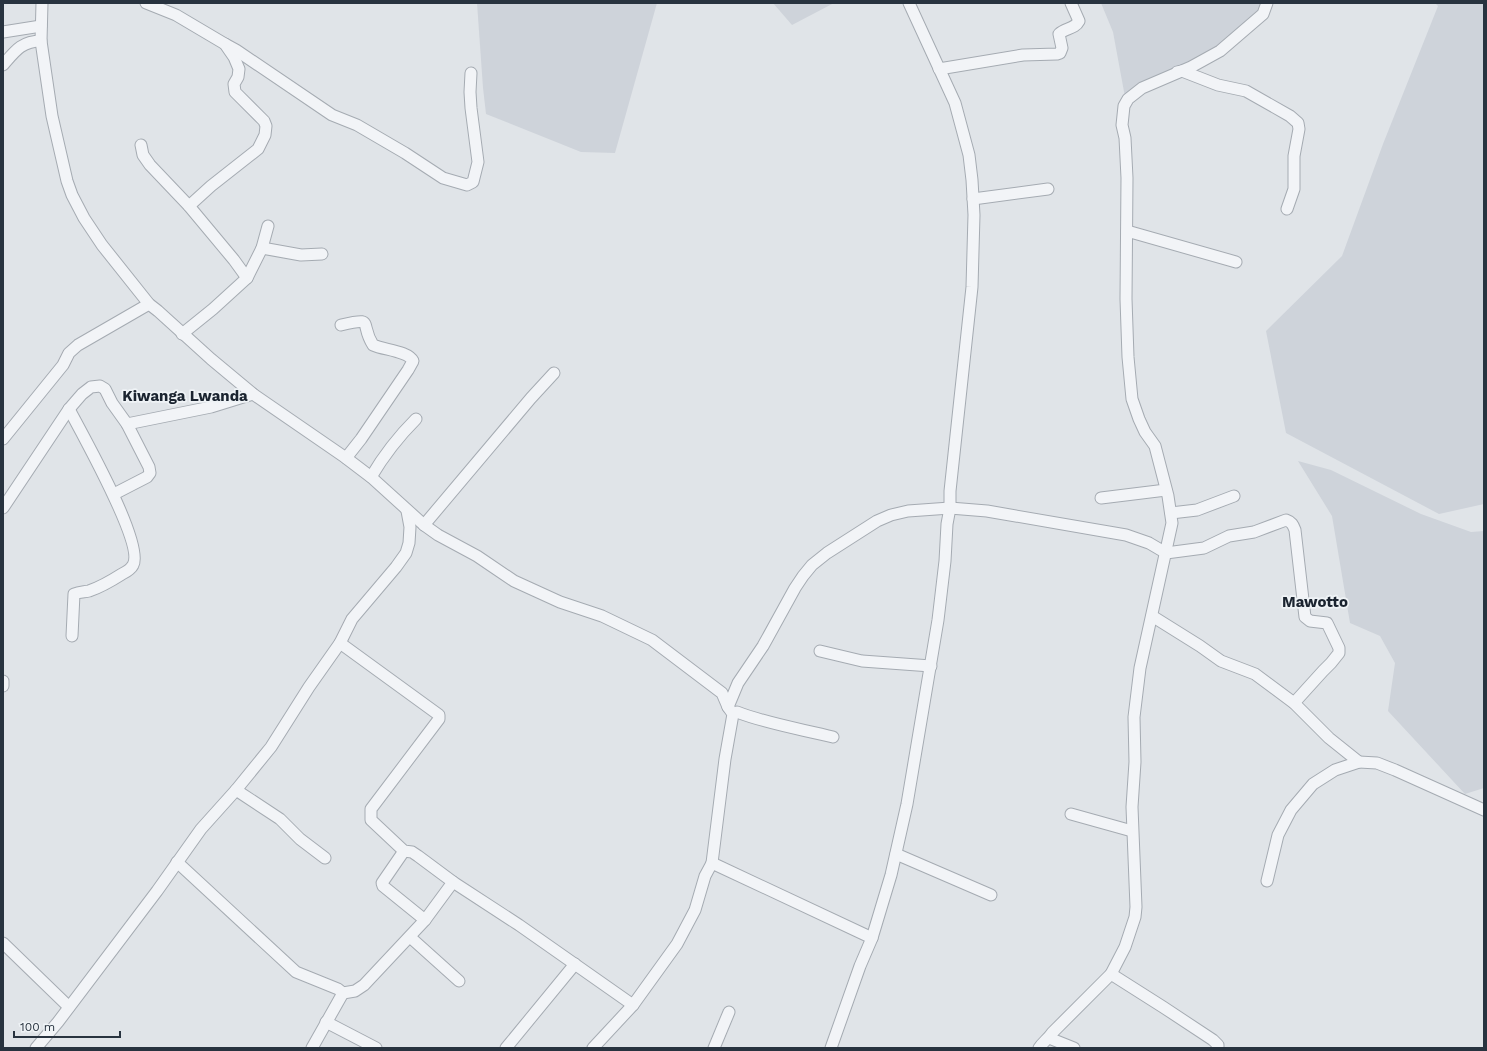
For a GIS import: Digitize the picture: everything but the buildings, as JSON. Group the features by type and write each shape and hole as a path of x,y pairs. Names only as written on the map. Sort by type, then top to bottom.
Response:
{"street":[{"path":"42,3 41,41 52,116 67,181 72,195 84,218 102,245 149,304 253,394 371,477 424,526 477,556 514,581 560,602 602,616 652,640 722,693 730,711"},
{"path":"146,3 176,15 236,50 332,115 357,125 405,153 443,178 467,185 472,182 476,173 478,162 471,108 470,92 472,73"},
{"path":"831,1048 860,966 872,938 896,854 907,804 938,620 972,287 974,223 969,156 955,102 909,3"},
{"path":"939,69 1023,55 1060,53 1062,48 1059,34 1063,30 1074,27 1079,21 1071,3"},
{"path":"1039,1048 1043,1042 1049,1038 1052,1033 1111,974 1125,947 1135,916 1136,902 1132,831 1135,762 1134,717 1140,668 1172,523 1166,490 1155,446 1145,432 1132,399 1128,357 1126,299 1127,178 1122,125 1124,106 1128,99 1142,88 1191,67 1220,50 1263,14 1267,3"},
{"path":"3,32 41,26"},
{"path":"3,65 24,44 32,41 41,41"},
{"path":"190,206 211,186 258,149 265,135 266,126 264,120 235,92 234,84 238,77 239,69 234,57 225,44"},
{"path":"1175,73 1182,71 1218,85 1246,91 1290,116 1298,123 1299,128 1294,156 1294,189 1287,209"},
{"path":"141,145 143,155 150,166 190,206 247,278"},
{"path":"973,199 1048,190"},
{"path":"182,334 213,309 247,278 262,248 268,226"},
{"path":"1127,231 1236,262"},
{"path":"262,248 301,255 322,254"},
{"path":"3,439 63,365 69,353 78,345 149,304"},
{"path":"341,325 360,321 363,322 366,324 373,345 407,354 413,360 365,433 346,458"},
{"path":"424,526 448,495 554,373"},
{"path":"3,508 69,409 82,394 91,387 100,386 105,389 112,403 127,424 150,467 150,473 147,477 114,494"},
{"path":"127,424 211,407 253,394"},
{"path":"69,409 114,494 133,544 135,562 127,571 106,585 87,592 74,594 72,636"},
{"path":"371,477 395,441 416,418"},
{"path":"1101,498 1166,490"},
{"path":"1170,513 1197,510 1234,496"},
{"path":"593,1048 633,1005 678,944 695,910 705,876 712,863 730,711 738,683 762,646 795,588 812,565 827,553 877,521 891,515 908,511 950,508 1001,513 1126,535 1149,543 1166,553 1204,548 1229,536 1254,532 1286,520 1293,525 1298,551 1304,613 1308,620 1327,623 1339,648 1339,653 1331,663 1294,703"},
{"path":"36,1048 69,1007 200,829 236,790 271,747 309,687 340,643 352,619 406,553 410,536 407,511"},
{"path":"1152,616 1221,661 1255,674 1294,703 1329,738 1359,762"},
{"path":"340,643 439,715 439,719 371,809 371,820 404,851 412,852 418,856 453,882 519,925 633,1005"},
{"path":"820,651 862,660 931,666"},
{"path":"3,681 3,686"},
{"path":"730,711 784,726 795,727 833,737"},
{"path":"1267,881 1278,835 1291,810 1313,784 1335,770 1359,762 1377,763 1484,810"},
{"path":"236,790 280,819 300,839 325,858"},
{"path":"1071,814 1132,831"},
{"path":"404,851 382,883 383,886 425,920"},
{"path":"896,854 991,895"},
{"path":"177,862 296,972 338,989 343,993 355,991 364,985 425,920 453,882"},
{"path":"712,863 872,938"},
{"path":"410,937 459,981"},
{"path":"3,943 69,1007"},
{"path":"506,1048 575,964"},
{"path":"1111,974 1213,1040 1218,1045 1218,1048"},
{"path":"312,1048 343,993"},
{"path":"714,1048 729,1012"},
{"path":"326,1022 376,1048"},
{"path":"1049,1038 1074,1048"}],"shaded area":[{"path":"477,3 657,3 615,153 581,152 486,114"},
{"path":"773,3 834,3 792,25"},
{"path":"1101,3 1263,3 1260,12 1202,59 1125,97 1113,32"},
{"path":"1435,3 1484,3 1484,504 1439,514 1286,433 1266,331 1342,256 1383,144 1438,6"},
{"path":"1298,461 1331,470 1421,514 1471,532 1484,531 1484,788 1465,794 1388,711 1395,663 1380,636 1350,623 1332,516"}],"district":[{"name":"Kiwanga Lwanda","path":"185,396"},
{"name":"Mawotto","path":"1315,602"}]}
